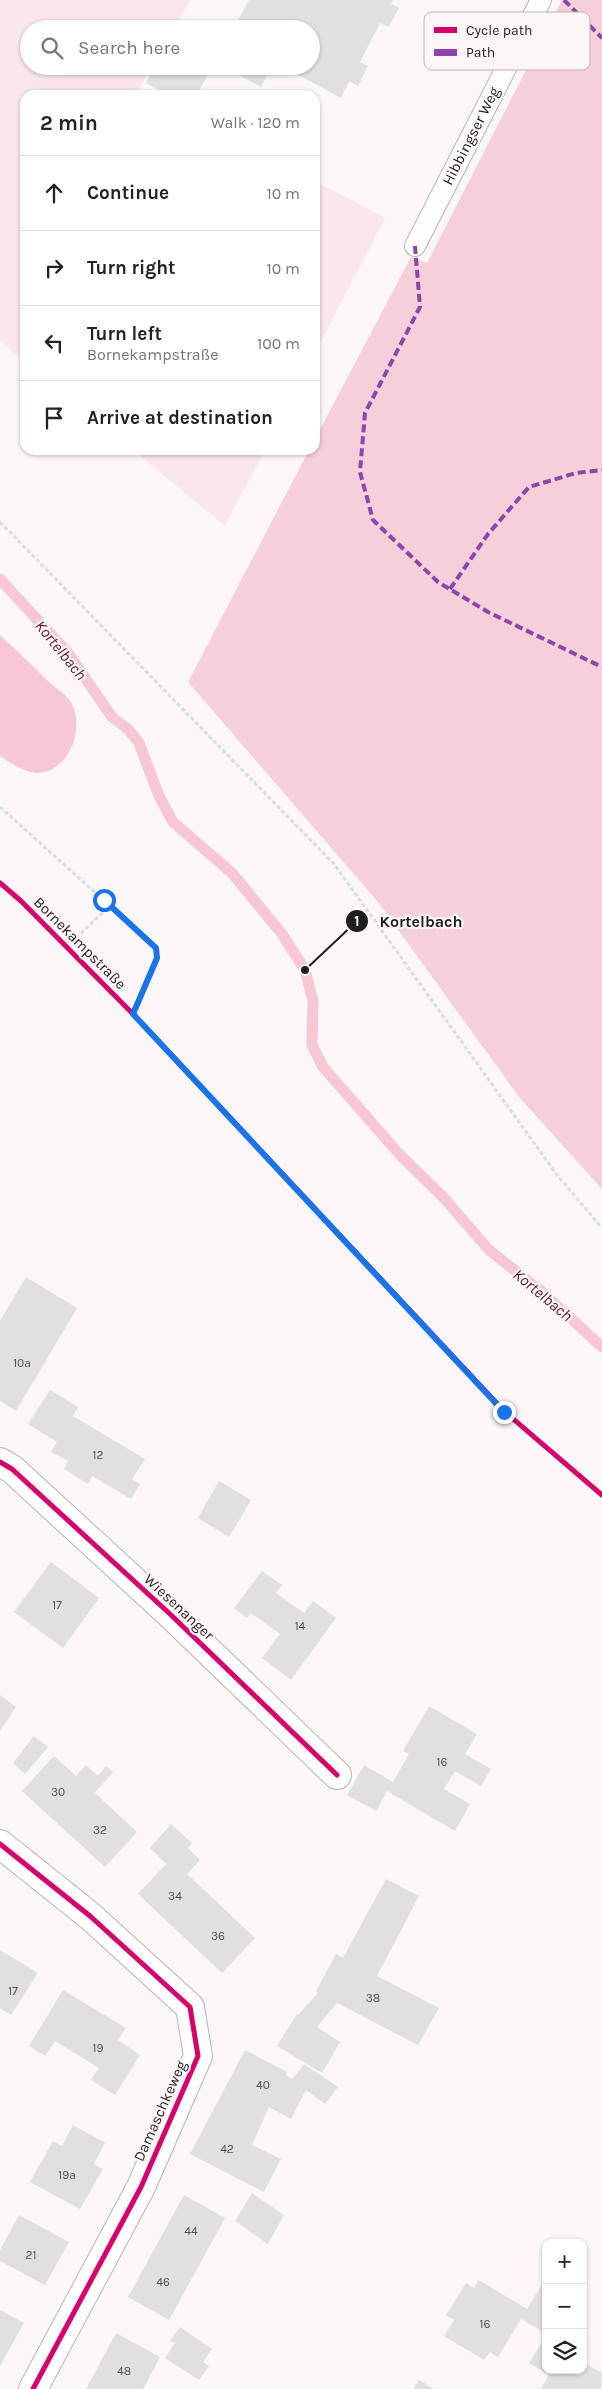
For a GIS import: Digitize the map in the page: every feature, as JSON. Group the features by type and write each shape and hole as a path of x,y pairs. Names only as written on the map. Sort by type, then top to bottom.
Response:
{"street":[{"name":"Wiesenanger","path":"0,1462 12,1470 170,1614 337,1775"},
{"name":"Damaschkeweg","path":"0,1844 90,1916 190,2006 198,2056 141,2187 33,2389"}],"lane":[{"name":"Hibbingser Weg","path":"535,12 541,0"},
{"name":"Hibbingser Weg","path":"415,246 505,70"}],"path":[{"path":"0,522 334,864 558,1175 602,1228"},
{"path":"0,807 156,948 154,965 133,1014"},
{"path":"67,947 102,913 104,900"}],"shaded area":[{"path":"0,0 190,0 178,20 20,20 20,75 147,75 139,89 141,90 20,90 20,358 0,341"},
{"path":"562,0 602,0 602,1189 519,1097 378,902 188,682 306,455 320,455 320,430 411,257 427,263 526,70 590,70 590,12 556,12"},
{"path":"320,184 385,218 320,343"},
{"path":"139,455 262,455 225,526"},
{"path":"0,635 66,696 75,711 76,734 72,745 67,756 50,770 38,773 28,771 0,756"}],"building":[{"path":"249,0 393,0 391,4 399,8 389,27 380,23 360,62 368,66 358,86 349,81 341,98 299,75 320,75 320,20 238,20"},
{"path":"150,75 207,75 200,90 159,90 146,83"},
{"path":"239,75 267,75 261,87"},
{"path":"26,1277 77,1308 16,1411 0,1401 0,1321"},
{"path":"50,1390 78,1407 73,1416 145,1459 132,1479 140,1484 131,1499 92,1476 88,1484 64,1469 68,1461 51,1452 57,1442 28,1424"},
{"path":"219,1481 251,1500 229,1537 198,1518"},
{"path":"51,1562 99,1598 63,1648 14,1612"},
{"path":"262,1571 282,1585 276,1593 304,1613 313,1601 336,1618 291,1680 262,1658 280,1634 251,1613 247,1618 234,1608"},
{"path":"0,1695 16,1707 0,1731"},
{"path":"429,1706 477,1734 465,1754 491,1769 481,1786 455,1771 444,1789 470,1804 455,1831 387,1791 376,1811 347,1795 364,1765 393,1782 409,1754 403,1751"},
{"path":"34,1736 48,1747 25,1774 13,1763"},
{"path":"54,1756 76,1776 86,1765 98,1776 106,1766 113,1772 95,1793 137,1832 105,1867 22,1791"},
{"path":"171,1824 192,1843 188,1848 200,1860 187,1874 255,1938 222,1973 138,1894 166,1864 150,1848"},
{"path":"386,1879 419,1896 377,1976 439,2008 418,2045 337,2003 317,2027 340,2042 322,2073 277,2046 297,2014 318,1993 316,1991 336,1954 343,1958"},
{"path":"0,1950 38,1973 11,2015 0,2008"},
{"path":"63,1990 126,2028 118,2040 140,2055 115,2095 91,2080 99,2068 55,2041 45,2056 29,2046"},
{"path":"245,2050 287,2072 286,2075 292,2079 304,2064 338,2087 325,2104 306,2090 291,2119 269,2107 252,2145 281,2159 264,2192 190,2154"},
{"path":"73,2125 105,2143 94,2164 103,2169 80,2209 30,2182 53,2141 62,2146"},
{"path":"252,2193 284,2215 268,2244 235,2221"},
{"path":"184,2195 225,2218 169,2320 128,2297"},
{"path":"19,2215 69,2242 45,2285 0,2261 0,2250"},
{"path":"479,2280 527,2309 542,2285 542,2332 521,2319 498,2357 490,2352 484,2360 444,2336 454,2320 446,2315 466,2283 474,2288"},
{"path":"0,2310 24,2323 0,2366"},
{"path":"180,2327 212,2349 203,2362 209,2366 199,2380 165,2358 175,2343 170,2341"},
{"path":"116,2333 160,2357 143,2389 86,2389"},
{"path":"542,2342 542,2371 529,2363"},
{"path":"587,2364 602,2373 601,2389 541,2389 549,2375 547,2374 587,2374"},
{"path":"419,2380 434,2389 413,2389"}],"waterway":[{"name":"Kortelbach","path":"0,579 68,653 112,717 129,730 139,743 159,796 173,822 232,873 282,934 305,970 313,1001 312,1045 323,1067 400,1155 444,1198 489,1250 542,1292 602,1347"}],"marked path":[{"path":"564,0 576,12"},
{"path":"590,26 602,38"},
{"path":"415,246 420,307 365,413 360,472 373,520 438,582 488,612 602,667"},
{"path":"450,589 488,534 529,487 576,473 602,470"}],"cycle path":[{"name":"Bornekampstraße","path":"0,883 21,901 133,1014 505,1412 602,1495"},
{"path":"0,1462 12,1469 170,1614 337,1775"},
{"path":"0,1844 90,1916 190,2007 198,2056 141,2187 33,2389"}],"place":[{"name":"Kortelbach","path":"305,970"}],"route":[{"path":"104,900 156,948 157,958 133,1014 504,1412"}]}
